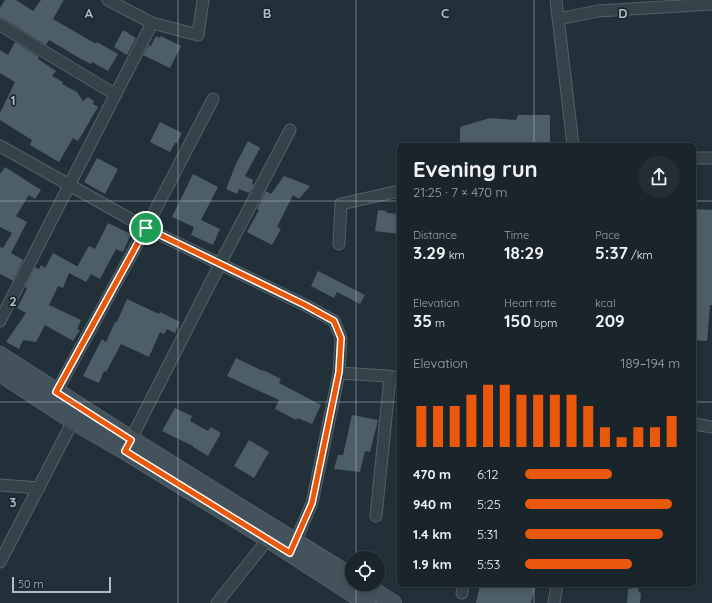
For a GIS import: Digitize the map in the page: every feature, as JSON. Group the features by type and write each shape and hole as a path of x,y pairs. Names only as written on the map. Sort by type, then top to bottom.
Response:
{"street":[{"path":"108,0 152,23 198,35 203,0"},
{"path":"556,0 573,143"},
{"path":"558,19 598,11 712,4"},
{"path":"0,321 152,23"},
{"path":"0,25 116,94"},
{"path":"53,398 146,228 213,98"},
{"path":"128,445 290,130"},
{"path":"0,146 146,228 305,305 334,321 341,338 339,372 312,503 293,547"},
{"path":"696,158 712,158"},
{"path":"339,244 341,204 397,191"},
{"path":"0,354 53,398 73,421 128,445 268,539 293,547 367,603"},
{"path":"339,372 395,377 376,516"},
{"path":"0,373 53,398 293,547 345,573"},
{"path":"1,557 39,488 73,421"},
{"path":"696,424 712,427"},
{"path":"0,485 39,488"},
{"path":"217,603 268,539"},
{"path":"554,603 557,587"},
{"path":"373,591 393,603"}],"building":[{"path":"5,0 16,0 33,11 41,0 64,0 53,19 96,44 97,42 118,54 108,71 92,62 91,64 81,59 49,40 46,45 0,18 0,8"},
{"path":"123,30 136,38 127,55 114,47"},
{"path":"156,36 160,38 161,36 181,46 170,68 143,55 149,45 151,46"},
{"path":"15,42 39,57 38,59 56,71 52,76 63,82 62,84 77,92 83,101 88,97 94,101 93,104 98,107 78,141 73,138 59,162 30,145 32,140 0,120 0,113 15,82 0,73 0,50 8,55"},
{"path":"518,115 550,115 550,143 460,143 460,127 490,118 516,120"},
{"path":"160,122 182,133 170,152 150,142"},
{"path":"248,141 260,148 245,176 253,180 252,184 254,185 249,193 239,189 237,194 226,189 236,164"},
{"path":"97,158 118,169 105,194 84,182"},
{"path":"5,167 41,190 35,199 29,195 16,216 27,222 11,253 23,260 13,281 1,274 0,275 0,247 3,248 12,233 0,227 0,174"},
{"path":"193,174 218,187 201,220 220,229 213,245 191,235 194,227 172,217"},
{"path":"284,176 310,186 299,199 293,195 277,227 281,229 272,245 247,232 259,210 257,209 266,191 271,194"},
{"path":"696,209 712,210 712,305 710,305 707,341 696,340"},
{"path":"378,210 397,214 397,234 375,231"},
{"path":"108,223 131,234 123,252 116,249 100,279 77,267 89,246 95,249"},
{"path":"53,253 91,274 86,282 69,273 63,288 58,286 49,305 81,320 77,329 80,330 73,341 45,325 36,342 23,340 19,349 6,342 26,313 17,308 27,289 25,287 35,267 39,269 41,265 45,268"},
{"path":"318,271 365,295 360,304 337,292 334,298 311,286"},
{"path":"127,299 159,314 160,312 180,322 175,333 167,329 164,334 160,332 149,357 121,344 106,372 104,371 99,383 83,376 102,339 106,342"},
{"path":"236,358 281,379 279,383 321,405 312,424 298,418 296,420 275,409 279,400 227,376"},
{"path":"175,408 192,416 190,421 208,431 211,427 221,433 208,456 193,446 162,431"},
{"path":"352,415 378,420 370,452 365,451 360,472 334,469 338,455 343,455"},
{"path":"249,440 269,452 254,478 234,466"},
{"path":"480,587 535,587 531,603 476,603"},
{"path":"638,587 639,592 641,593 640,603 627,603 628,589"}],"route":[{"path":"146,228 305,305 334,321 341,338 339,372 312,503 290,553 125,451 131,440 56,392 146,228"}]}
